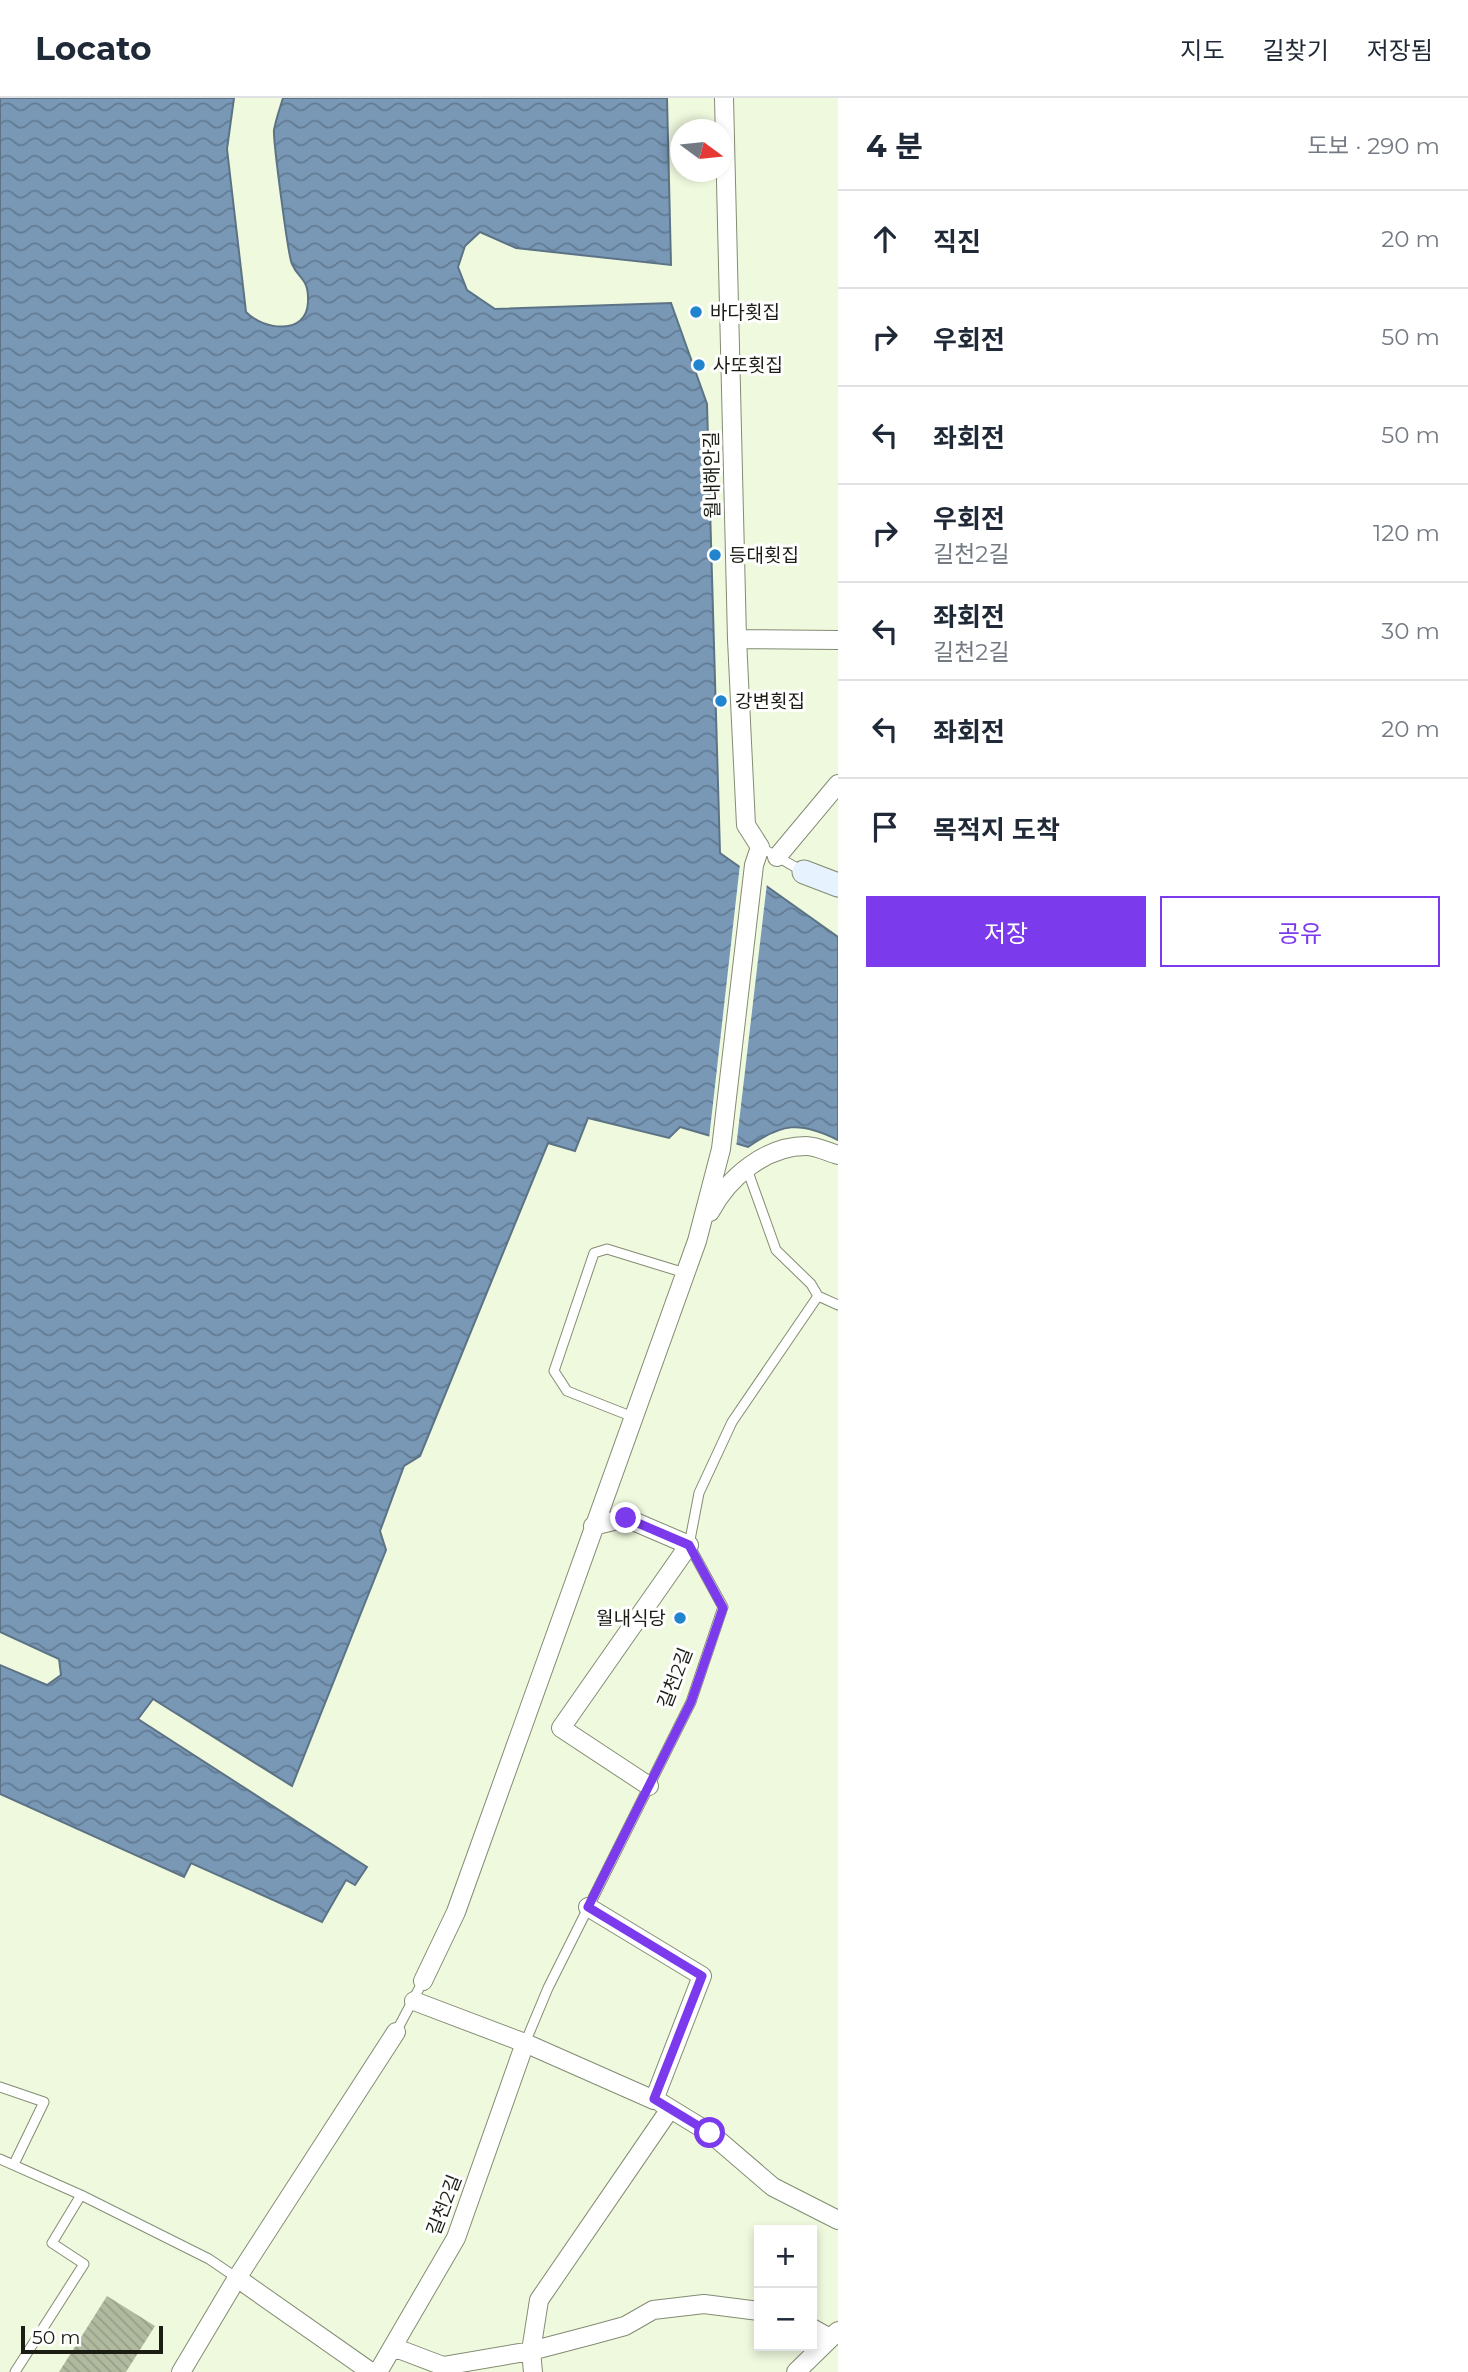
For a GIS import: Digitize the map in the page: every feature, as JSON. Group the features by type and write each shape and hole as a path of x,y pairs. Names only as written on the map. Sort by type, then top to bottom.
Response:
{"street":[{"name":"월내해안길","path":"724,98 737,639 746,825 760,847"},
{"path":"737,639 838,640"},
{"path":"777,857 838,784"},
{"path":"697,1241 721,1149 754,865 760,847"},
{"path":"804,872 838,885"},
{"path":"424,1981 456,1912 593,1526 711,1209 731,1182 778,1150 808,1145 838,1155"},
{"path":"593,1526 626,1518 689,1545 561,1728 649,1786"},
{"path":"533,2372 531,2351 538,2300 662,2104 702,1976 588,1907"},
{"path":"414,2000 526,2043 662,2104 710,2133 773,2187 838,2220"},
{"path":"181,2372 237,2278 396,2032"},
{"name":"길천2길","path":"378,2372 456,2238 526,2043"},
{"path":"237,2278 371,2372"},
{"path":"393,2347 443,2366 531,2351 625,2326 653,2310 704,2304 754,2310"},
{"path":"796,2372 834,2335 817,2330"}],"lane":[{"path":"760,847 804,872"},
{"path":"747,1169 776,1250 811,1284 818,1296 838,1304"},
{"path":"633,1417 567,1391 554,1371 594,1252 607,1249 685,1273"},
{"path":"689,1545 699,1493 732,1422 818,1296"},
{"name":"길천2길","path":"526,2043 548,1988 691,1702 723,1608 689,1545"},
{"path":"396,2032 424,1981"},
{"path":"0,2087 44,2102 14,2164"},
{"path":"0,2159 81,2195 209,2259 237,2278"},
{"path":"15,2372 84,2264 52,2243 81,2195"}],"water":[{"path":"0,98 234,98 227,149 246,312 263,323 283,327 292,325 306,313 308,294 290,256 278,174 274,130 283,98 667,98 671,265 516,248 480,232 465,246 458,267 467,290 495,309 671,303 707,404 720,853 838,937 838,1140 813,1130 792,1127 771,1133 748,1147 680,1127 669,1138 588,1118 575,1151 548,1143 420,1456 404,1466 380,1531 386,1550 292,1786 153,1699 138,1719 367,1867 355,1885 346,1880 322,1922 191,1863 184,1877 0,1794 0,1665 47,1685 61,1675 59,1659 0,1632"}],"pier":[{"path":"740,864 767,883 736,1148 709,1139"}],"building":[{"path":"107,2296 155,2326 126,2372 59,2372"}],"place":[{"name":"바다횟집","path":"696,312"},
{"name":"사또횟집","path":"699,365"},
{"name":"등대횟집","path":"715,555"},
{"name":"강변횟집","path":"721,701"},
{"name":"월내식당","path":"680,1618"}],"route":[{"path":"626,1518 689,1545 723,1608 691,1702 588,1907 702,1976 654,2099 710,2133"}]}
